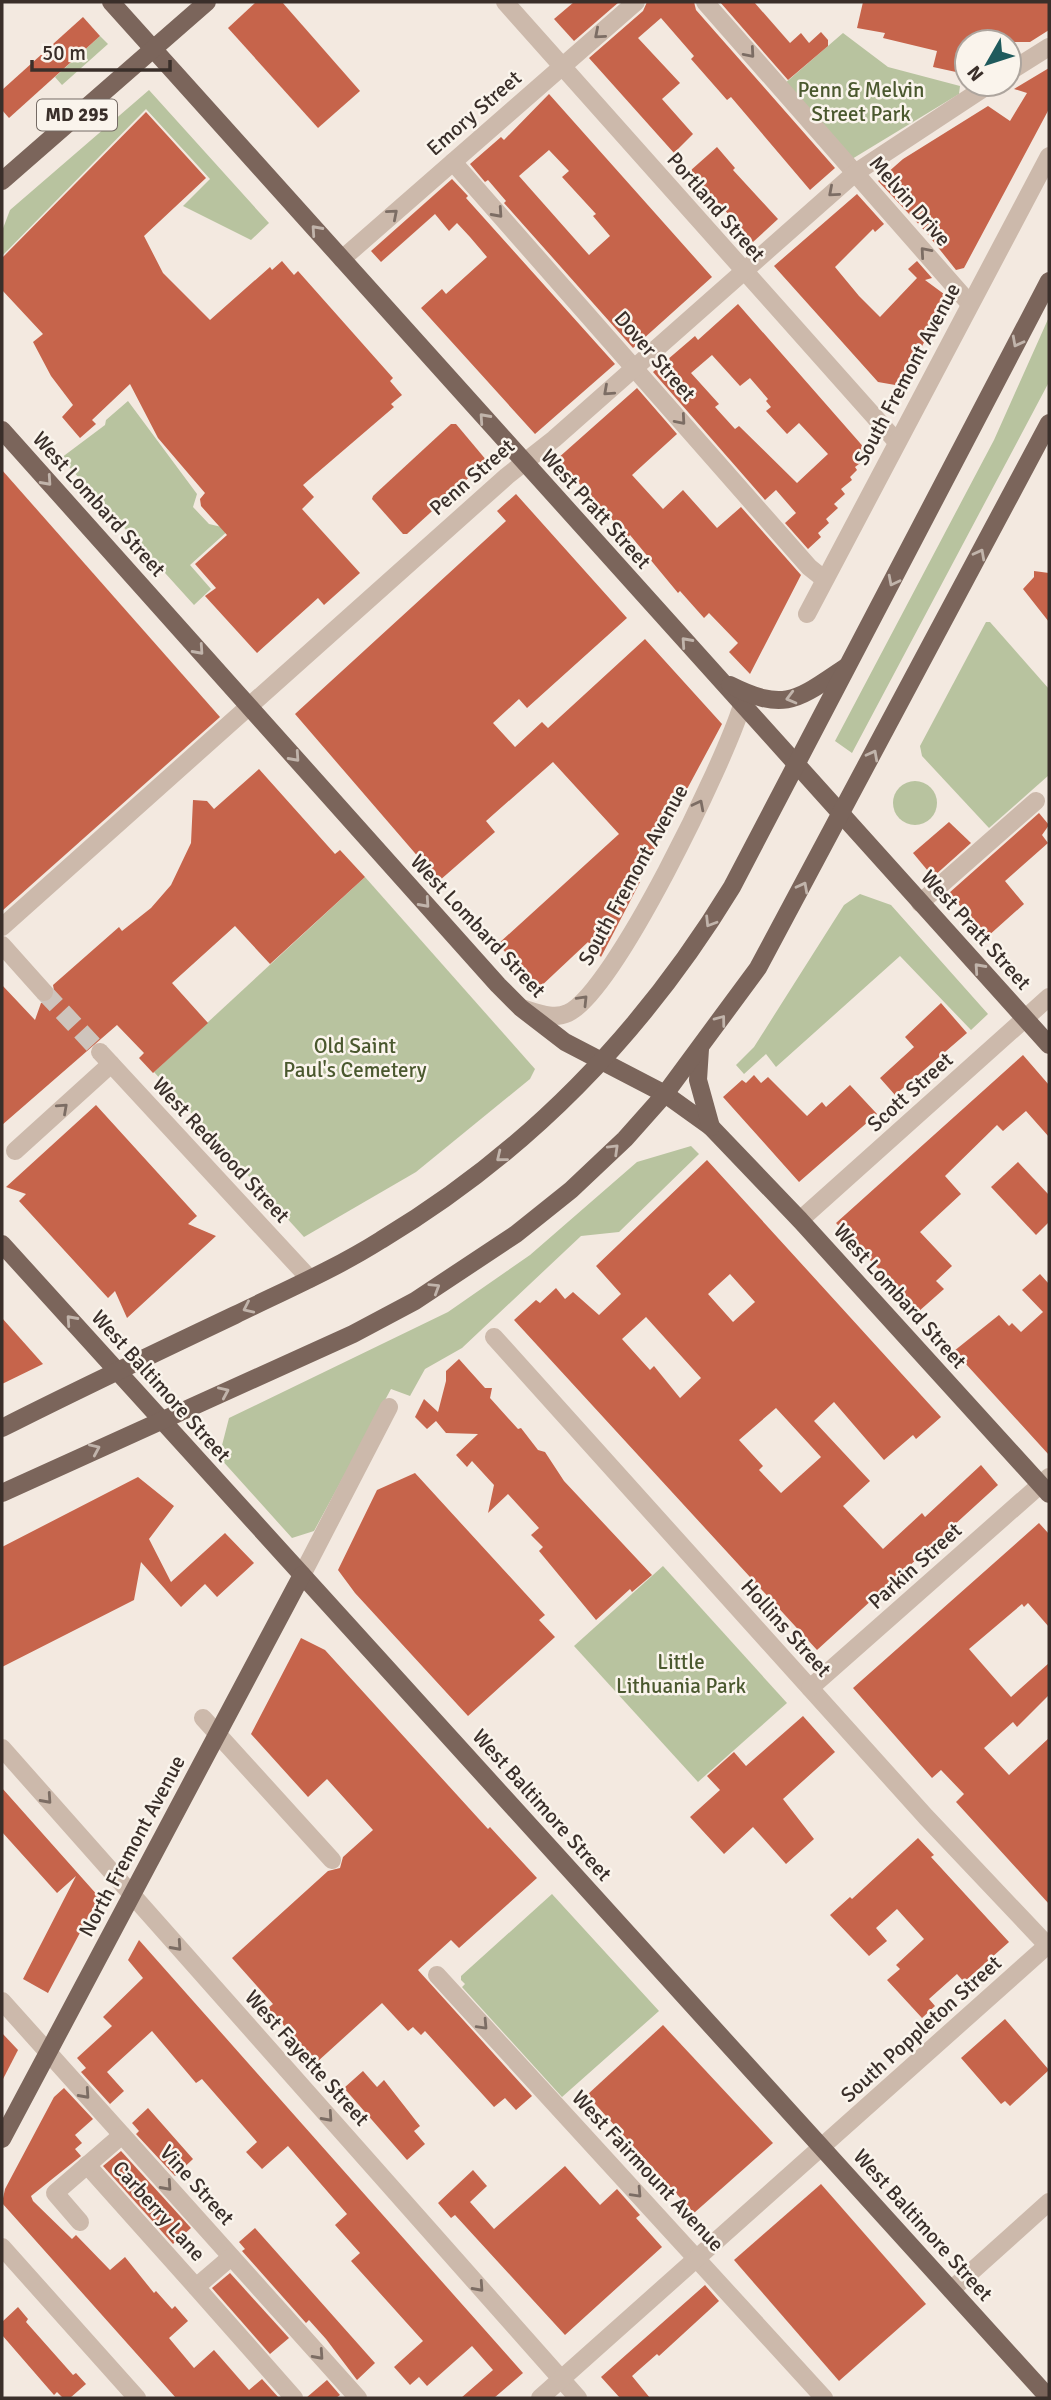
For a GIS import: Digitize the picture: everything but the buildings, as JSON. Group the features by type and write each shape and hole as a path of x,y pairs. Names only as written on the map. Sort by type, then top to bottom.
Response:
{"main road":[{"name":"West Pratt Street","path":"111,2 1049,1045"},
{"name":"MD 295","path":"2,181 206,2"},
{"path":"2,1428 310,1279 382,1240 476,1178 526,1138 647,1012 705,930 797,765 1049,281"},
{"path":"2,1493 353,1334 459,1273 516,1234 571,1190 625,1139 700,1048 758,968 1049,423"},
{"name":"West Lombard Street","path":"2,430 521,1008 565,1042 664,1094 711,1128 1046,1485"},
{"path":"718,678 754,697 773,702 808,693 849,665"},
{"path":"700,1048 698,1080 711,1128"},
{"name":"West Baltimore Street","path":"2,1244 1049,2398"},
{"name":"North Fremont Avenue","path":"2,2139 302,1575"}],"street":[{"name":"Portland Street","path":"505,2 896,441"},
{"name":"Emory Street","path":"342,259 636,2"},
{"name":"Melvin Drive","path":"705,2 970,304"},
{"path":"1023,63 1049,47"},
{"name":"Penn Street","path":"2,927 523,461 554,439 855,173 969,98"},
{"name":"South Fremont Avenue","path":"807,614 896,441 1049,156"},
{"name":"Dover Street","path":"453,162 809,567 824,579"},
{"name":"South Fremont Avenue","path":"521,1008 549,1016 567,1013 582,1003 613,965 729,746 742,705"},
{"path":"920,902 1036,801"},
{"path":"2,945 44,992"},
{"name":"Scott Street","path":"800,1220 1049,996"},
{"name":"West Redwood Street","path":"8,1157 106,1058 310,1279"},
{"name":"Hollins Street","path":"494,1337 810,1688 1049,1946"},
{"path":"302,1575 389,1407"},
{"name":"Parkin Street","path":"810,1688 1046,1485"},
{"path":"203,1718 332,1860"},
{"name":"West Fayette Street","path":"2,1748 578,2398"},
{"name":"South Poppleton Street","path":"540,2398 1049,1946"},
{"name":"West Fairmount Avenue","path":"437,1975 824,2398"},
{"name":"Vine Street","path":"2,2001 358,2398"},
{"path":"80,2222 55,2193 122,2135"},
{"name":"Carberry Lane","path":"87,2165 294,2398"},
{"path":"951,2290 1049,2202"},
{"path":"2,2247 137,2398"},
{"name":"Carberry Lane","path":"197,2287 231,2257"}],"green space":[{"name":"Penn & Melvin Street Park","path":"843,33 888,67 953,84 953,98 852,159 784,84"},
{"path":"100,36 108,44 62,85 55,77"},
{"path":"149,90 269,223 251,240 183,206 210,179 146,109 2,256 2,231 10,210"},
{"path":"1049,317 1049,382 852,753 835,741 994,440"},
{"path":"128,401 197,494 193,507 209,524 230,529 190,565 211,589 194,605 61,458 105,425 106,420"},
{"path":"986,622 990,622 1049,689 1049,775 989,828 922,756 920,746"},
{"path":"915,781 924,782 931,787 936,794 936,812 931,819 924,824 915,825 906,824 899,819 894,812 893,803 894,794 899,787 906,782"},
{"name":"Old Saint Paul's Cemetery","path":"365,877 535,1069 530,1079 416,1172 304,1237 154,1072"},
{"path":"860,894 891,905 988,1014 971,1030 900,956 776,1067 766,1054 744,1074 736,1065 754,1047 844,905"},
{"path":"691,1146 699,1154 619,1232 581,1236 462,1348 425,1369 410,1396 391,1389 314,1531 292,1538 219,1457 229,1418 448,1312 530,1255 637,1162"},
{"name":"Little Lithuania Park","path":"663,1566 787,1703 698,1782 574,1646"},
{"path":"552,1894 659,2011 562,2097 462,1987 465,1984 461,1980 461,1976"}],"tunnel":[{"path":"44,992 100,1052"}]}
